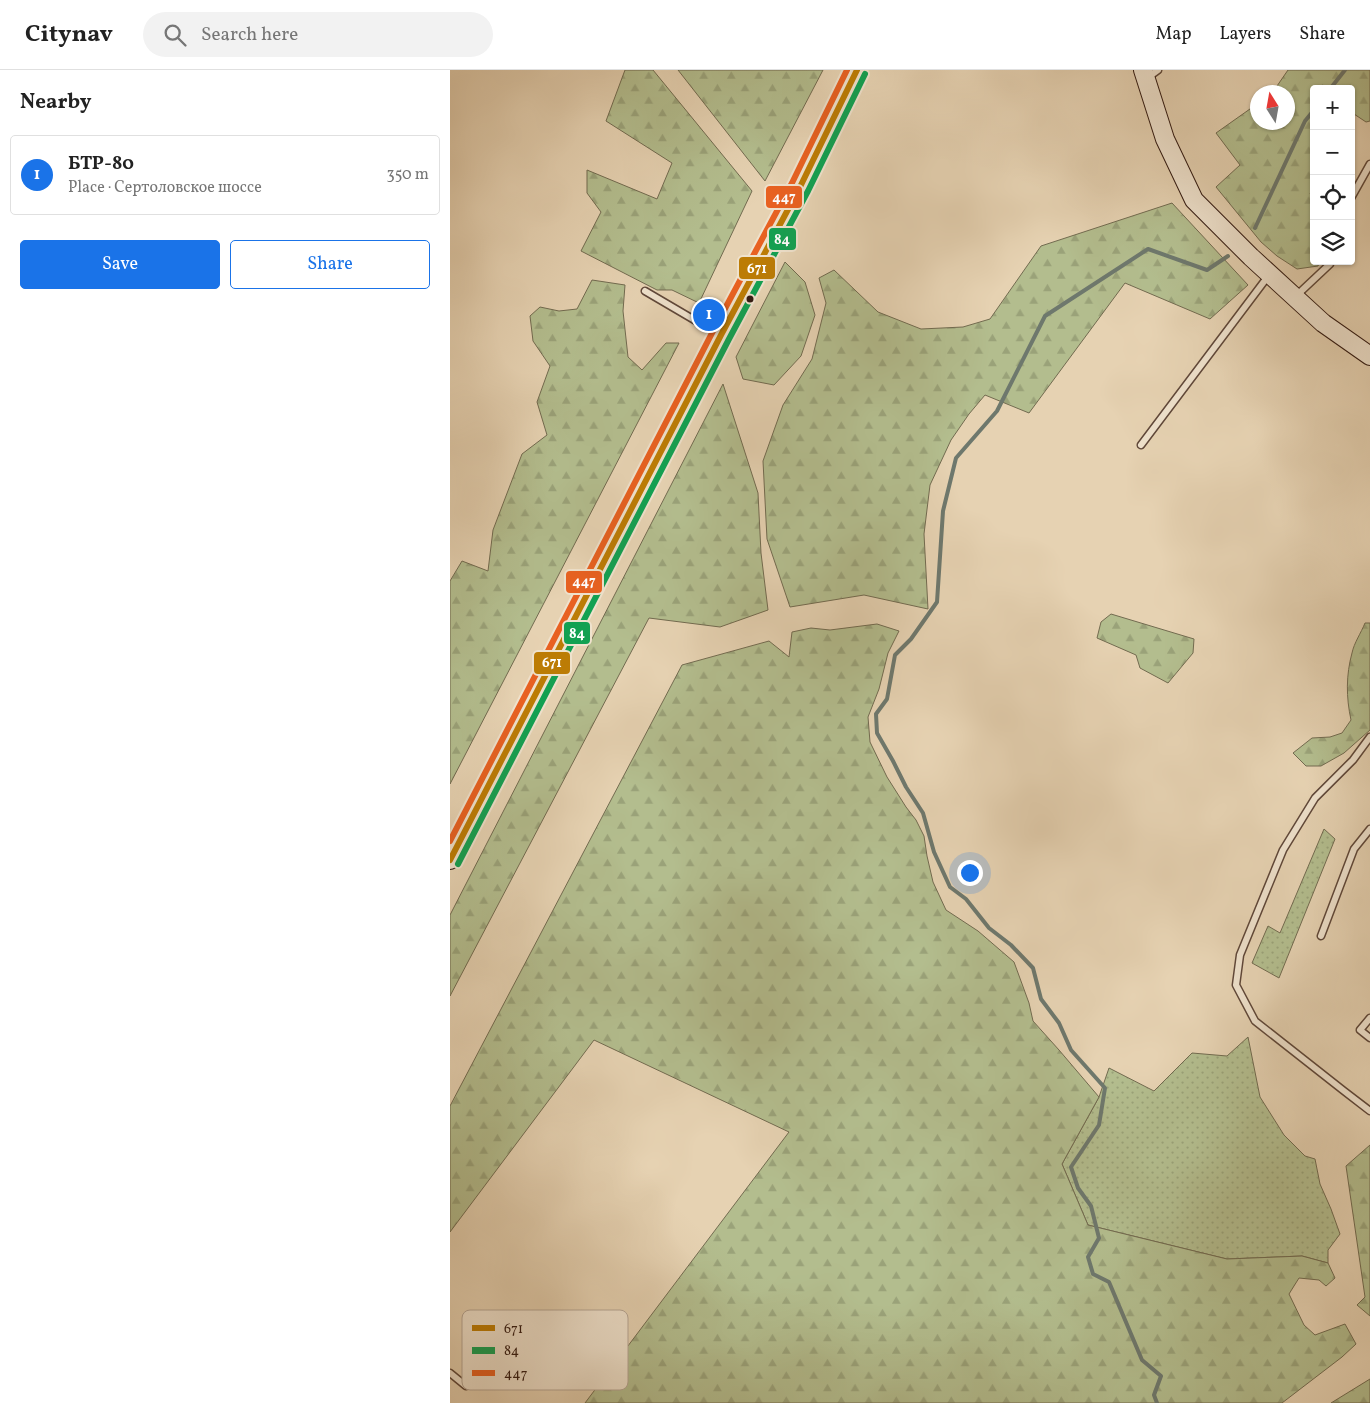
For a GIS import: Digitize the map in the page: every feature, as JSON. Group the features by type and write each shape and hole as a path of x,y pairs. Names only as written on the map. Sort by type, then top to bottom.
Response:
{"main road":[{"path":"450,860 800,187 857,70"},
{"path":"1149,73 1165,139 1194,200 1323,323 1370,356"}],"lane":[{"path":"1355,191 1370,164"},
{"path":"1295,297 1329,265"},
{"path":"1141,445 1270,274"},
{"path":"645,291 721,336"},
{"path":"1370,737 1353,760 1315,798 1283,850 1240,955 1236,984 1255,1021 1370,1111"},
{"path":"1320,936 1354,849 1370,829"},
{"path":"1370,1018 1360,1030 1370,1038"},
{"path":"450,1374 462,1383"}],"green space":[{"path":"625,70 653,70 752,191 699,303 672,290 657,290 581,251 601,212 587,193 587,170 657,199 672,163 606,121"},
{"path":"678,70 823,70 765,181"},
{"path":"1288,70 1370,70 1370,121 1366,122 1355,115 1355,85 1310,85 1310,265 1318,266 1297,269 1277,256 1261,242 1216,187 1240,165 1216,133 1250,109 1250,130 1295,130 1295,85 1278,85"},
{"path":"1172,203 1248,285 1210,319 1125,283 1029,413 985,395 951,440 930,485 924,534 928,609 864,595 790,607 767,539 763,461 783,405 812,359 826,303 819,278 834,270 878,312 921,329 963,327 990,319 1041,246"},
{"path":"785,262 805,282 815,315 801,356 774,385 743,379 736,357"},
{"path":"592,280 625,285 623,311 628,357 642,370 666,343 679,343 450,784 450,581 462,561 488,571 493,530 522,454 547,435 537,402 550,366 533,341 530,316 540,307 559,311 577,309"},
{"path":"723,384 758,493 761,553 768,610 720,627 649,618 450,996 450,915"},
{"path":"1111,614 1194,639 1193,653 1168,683 1140,668 1136,655 1097,638 1101,622"},
{"path":"1365,623 1370,623 1370,730 1344,753 1321,766 1306,766 1293,753 1312,738 1330,737 1342,733 1351,720 1348,703 1349,670 1353,649"},
{"path":"877,624 899,631 888,653 879,689 868,717 870,742 887,777 916,820 924,836 933,882 946,910 978,931 1014,962 1029,1003 1033,1021 1099,1097 1062,1164 1088,1225 1227,1259 1302,1256 1328,1263 1335,1278 1326,1286 1319,1280 1299,1278 1289,1294 1304,1325 1315,1335 1345,1324 1356,1344 1282,1403 585,1403 595,1390 628,1390 628,1346 789,1132 594,1040 450,1232 450,1106 682,665 769,641 789,657 792,632 811,628 830,630"},
{"path":"1324,829 1335,839 1279,978 1252,963 1268,926 1280,933"},
{"path":"1248,1037 1260,1097 1284,1135 1305,1156 1315,1159 1320,1184 1340,1234 1328,1250 1328,1263 1302,1256 1227,1259 1088,1225 1062,1164 1099,1097 1109,1068 1154,1091 1192,1053 1227,1056"},
{"path":"1370,1145 1370,1316 1357,1305 1365,1297 1346,1166"},
{"path":"1370,1379 1370,1403 1331,1403"}],"waterway":[{"path":"1333,85 1345,70"},
{"path":"1255,228 1305,121 1310,115"},
{"path":"1157,1403 1154,1395 1161,1376 1142,1360 1109,1282 1093,1274 1088,1257 1099,1238 1091,1206 1078,1188 1071,1167 1099,1125 1105,1088 1071,1050 1059,1023 1041,999 1033,968 1011,945 989,928 966,899 950,887 934,852 923,813 906,787 877,733 876,714 887,699 895,655 911,639 937,602 943,511 956,458 997,411 1045,316 1148,249 1207,270 1228,256"}],"transit line":[{"name":"447","path":"450,841 713,331 792,183 847,70"},
{"name":"671","path":"450,860 721,335 800,187 857,70"},
{"name":"84","path":"458,864 729,339 808,191 865,74"}],"place":[{"name":"БТР-80","path":"709,315"}]}
